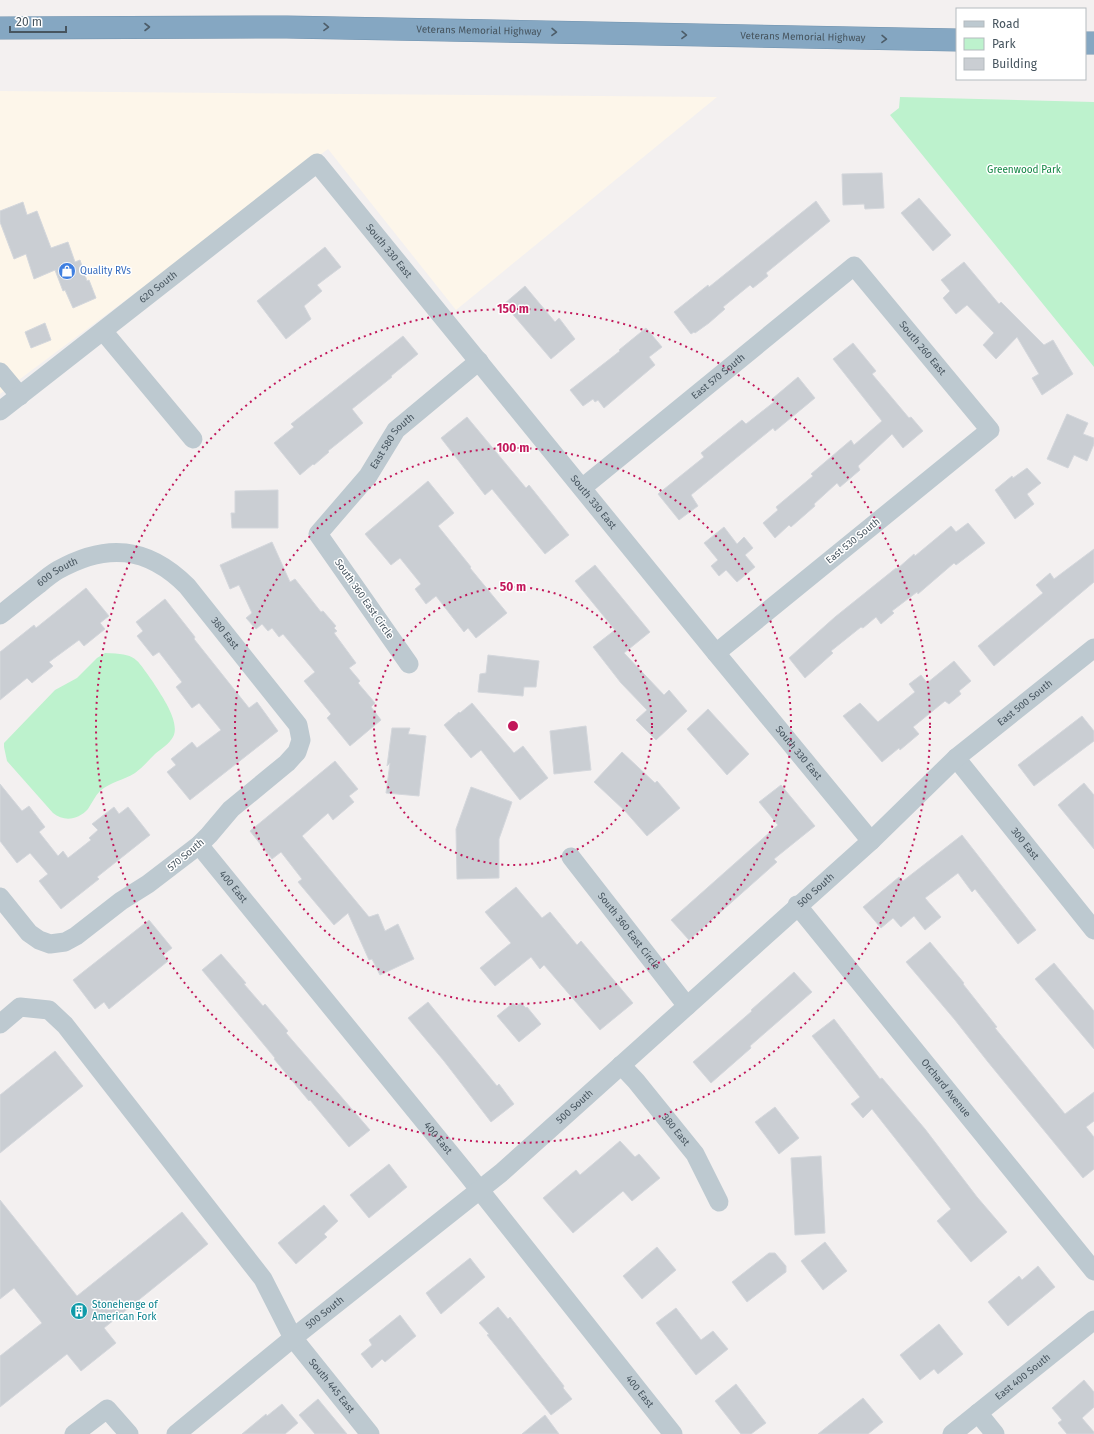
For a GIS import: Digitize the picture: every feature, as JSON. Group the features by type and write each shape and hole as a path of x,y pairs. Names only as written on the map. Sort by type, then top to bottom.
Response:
{"highway":[{"name":"Veterans Memorial Highway","path":"0,28 287,26 956,40"}],"street":[{"name":"620 South","path":"0,411 317,164"},
{"name":"South 330 East","path":"317,164 871,841"},
{"name":"South 260 East","path":"854,266 990,430"},
{"name":"East 570 South","path":"582,488 854,266"},
{"path":"103,331 193,439"},
{"name":"East 580 South","path":"318,534 368,476 396,430 479,361"},
{"path":"0,372 20,396"},
{"name":"East 530 South","path":"716,653 990,430"},
{"name":"South 360 East Circle","path":"318,534 409,664"},
{"name":"600 South","path":"0,615 56,570 83,558 104,553 126,553"},
{"name":"380 East","path":"126,553 144,556 160,563 175,573 298,725 301,740"},
{"name":"East 500 South","path":"956,758 1094,648"},
{"name":"570 South","path":"0,897 29,933 39,940 50,944 65,942 76,936 121,901 161,875 199,845 231,809 288,763 297,752 301,740"},
{"name":"500 South","path":"176,1434 292,1338 501,1172 687,1006 797,905 871,841 956,758"},
{"name":"300 East","path":"956,758 1094,930"},
{"name":"400 East","path":"199,845 479,1190 673,1434"},
{"name":"South 360 East Circle","path":"571,857 687,1006"},
{"name":"Orchard Avenue","path":"797,905 1094,1271"},
{"name":"South 445 East","path":"0,1024 20,1007 49,1010 65,1025 262,1279 292,1338 370,1434"},
{"name":"380 East","path":"621,1065 636,1081 695,1154 719,1202"},
{"name":"East 400 South","path":"952,1434 1094,1320"},
{"path":"74,1434 107,1409 129,1434"},
{"path":"978,1413 995,1434"}],"shaded area":[{"path":"0,91 717,97 456,310 328,149 0,394"}],"green space":[{"name":"Greenwood Park","path":"900,97 1094,102 1094,367 890,115 899,108"},
{"path":"105,653 123,654 134,658 138,662 165,701 172,716 175,731 169,742 138,771 108,785 100,791 88,809 80,816 66,819 53,813 7,761 4,743 55,690 77,678 97,658"}],"building":[{"path":"882,173 884,208 865,209 864,204 843,205 842,174"},
{"path":"919,198 951,235 933,251 901,213"},
{"path":"816,201 830,221 766,273 768,276 753,288 750,285 723,307 725,309 709,323 695,333 694,332 691,334 674,312 708,285 709,287"},
{"path":"23,202 27,215 37,211 51,248 68,242 75,262 80,260 87,281 89,280 96,298 73,308 65,290 63,291 55,270 34,279 26,254 14,259 0,222 0,211"},
{"path":"325,247 341,267 317,285 322,291 304,306 311,319 286,339 257,301"},
{"path":"964,262 999,304 1001,302 1044,345 1053,340 1073,374 1042,395 1032,378 1039,374 1017,337 996,359 983,345 994,333 967,305 956,314 943,298 950,291 941,280"},
{"path":"525,286 555,322 559,318 575,339 551,359 504,304"},
{"path":"45,323 51,340 31,348 25,332"},
{"path":"646,328 662,347 649,357 655,365 604,408 598,400 595,402 593,399 583,406 570,390 620,351 619,350"},
{"path":"403,336 418,354 352,409 363,423 300,475 274,443 294,427 291,424"},
{"path":"853,343 876,371 872,374 909,418 911,417 923,431 903,448 892,434 858,466 860,470 840,487 837,483 814,504 815,506 791,527 789,525 775,538 763,523 778,510 776,507 813,476 811,474 851,440 854,445 882,421 833,359"},
{"path":"798,377 815,398 775,431 773,428 691,495 698,506 679,520 658,494 704,457 701,453 742,420 746,424 774,402 772,399"},
{"path":"1067,414 1088,423 1083,434 1094,438 1094,444 1087,461 1074,455 1068,468 1047,459"},
{"path":"467,417 526,488 529,485 569,535 545,554 492,489 485,495 441,438"},
{"path":"1027,468 1041,483 1027,494 1034,504 1015,519 995,490 1012,476 1013,478"},
{"path":"428,481 454,513 438,526 507,613 476,638 468,628 464,632 436,596 426,604 415,589 421,584 400,558 391,565 365,534"},
{"path":"278,490 278,528 232,528 231,513 235,513 235,491"},
{"path":"968,523 985,543 956,565 954,563 918,594 917,592 892,611 894,613 881,624 876,617 863,628 861,627 831,651 833,653 805,678 789,658 835,617 914,554 915,556 951,526 956,532"},
{"path":"724,527 737,544 744,537 753,548 745,555 755,567 737,582 726,570 719,576 711,566 718,560 704,543"},
{"path":"272,542 290,582 295,579 321,612 323,611 336,626 334,628 337,631 334,633 356,663 349,668 360,681 358,683 375,703 371,707 381,720 350,746 327,718 331,714 304,681 315,672 283,634 279,637 272,628 268,631 262,624 256,629 246,618 252,613 239,585 230,589 220,565"},
{"path":"1094,549 1094,582 994,666 978,646 1043,593 1036,585 1050,573 1054,579"},
{"path":"595,565 650,632 624,653 664,695 669,690 687,711 656,740 636,720 647,710 621,683 593,647 615,630 575,581"},
{"path":"86,588 109,616 100,623 105,629 84,646 79,640 49,662 53,666 32,683 27,678 0,700 0,652 34,625 36,628"},
{"path":"165,599 195,637 194,639 249,708 257,702 278,731 190,800 167,772 176,765 171,759 192,742 197,748 221,730 199,703 192,708 176,687 182,682 159,652 153,656 137,636 143,631 136,622"},
{"path":"488,655 539,661 536,687 524,687 523,696 478,692 480,674 486,673"},
{"path":"954,661 971,681 959,691 961,694 949,704 945,701 913,727 919,734 900,750 899,748 882,762 843,716 860,703 878,722 915,692 909,684 921,675 927,683"},
{"path":"472,703 514,753 523,746 548,778 520,800 481,750 471,758 444,725"},
{"path":"708,709 749,754 727,775 687,729"},
{"path":"1082,716 1094,731 1094,741 1034,786 1018,765"},
{"path":"586,726 591,770 554,774 550,731"},
{"path":"392,728 410,728 408,734 426,736 419,796 386,793 390,763 387,766"},
{"path":"622,752 655,783 657,781 680,808 647,836 625,811 594,782"},
{"path":"335,761 358,789 349,796 354,802 333,820 328,813 302,836 369,917 378,914 385,931 398,924 414,959 380,975 372,959 369,960 348,913 334,925 298,882 302,879 281,852 272,859 250,831"},
{"path":"1084,783 1094,795 1094,849 1058,805"},
{"path":"0,784 22,811 29,806 45,827 39,832 58,856 63,851 68,858 91,840 89,838 98,830 92,824 114,807 119,814 128,807 150,835 97,877 99,879 61,909 39,881 48,874 30,853 17,863 0,841"},
{"path":"781,785 815,826 774,859 777,862 689,940 671,920 778,825 759,802"},
{"path":"471,787 512,802 499,839 499,878 457,879 456,829"},
{"path":"962,835 1036,930 1018,944 975,889 972,892 958,873 925,898 941,917 925,930 914,916 901,927 893,918 881,928 863,907 899,877 903,881"},
{"path":"516,887 542,918 550,912 577,945 581,941 633,1003 600,1030 544,965 540,969 531,957 495,986 480,968 511,943 485,912"},
{"path":"149,920 172,948 163,955 168,961 109,1009 104,1002 95,1009 73,980"},
{"path":"930,942 964,983 963,984 997,1027 995,1028 1065,1114 1094,1092 1094,1121 1086,1127 1094,1137 1094,1169 1083,1178 906,962"},
{"path":"221,954 246,983 244,984 263,1006 265,1004 288,1031 286,1033 370,1130 349,1147 274,1059 275,1058 202,970"},
{"path":"1054,963 1094,1011 1094,1049 1035,979"},
{"path":"794,972 812,992 750,1046 751,1048 711,1083 693,1062"},
{"path":"428,1002 497,1086 499,1084 514,1104 491,1122 444,1061 408,1018"},
{"path":"513,1003 516,1006 521,1003 526,1008 527,1007 541,1024 519,1042 497,1016"},
{"path":"834,1019 880,1079 882,1078 925,1129 977,1197 1007,1232 971,1262 937,1221 951,1209 872,1109 863,1118 851,1104 860,1097 812,1036"},
{"path":"55,1051 83,1086 0,1153 0,1095"},
{"path":"775,1107 799,1138 779,1154 755,1122"},
{"path":"620,1141 635,1157 639,1154 660,1178 632,1201 623,1191 573,1233 543,1198 576,1170 580,1175"},
{"path":"821,1156 825,1233 795,1235 791,1158"},
{"path":"389,1164 407,1187 369,1218 350,1195"},
{"name":"Stonehenge of American Fork","path":"0,1200 77,1296 182,1212 208,1244 104,1328 116,1343 81,1371 67,1354 0,1407 0,1356 42,1323 14,1288 0,1299"},
{"path":"324,1205 338,1221 324,1234 327,1237 296,1264 278,1243"},
{"path":"825,1242 847,1271 823,1290 801,1261"},
{"path":"657,1247 676,1270 642,1299 623,1276"},
{"path":"769,1253 775,1253 786,1266 786,1272 747,1302 732,1282"},
{"path":"470,1258 485,1277 441,1314 426,1293"},
{"path":"1038,1266 1055,1287 1008,1326 988,1302 1019,1276 1022,1280"},
{"path":"498,1307 508,1319 510,1317 564,1386 563,1388 572,1399 551,1415 479,1323"},
{"path":"676,1308 701,1340 713,1331 728,1349 696,1375 656,1323"},
{"path":"400,1315 416,1336 385,1362 382,1359 372,1368 361,1354 372,1345 369,1340"},
{"path":"939,1324 963,1354 938,1374 934,1369 920,1380 900,1355"},
{"path":"1084,1380 1094,1392 1094,1407 1082,1418 1094,1434 1067,1434 1058,1423 1062,1420 1052,1408"},
{"path":"736,1384 766,1423 751,1434 741,1434 715,1401"},
{"path":"863,1398 883,1422 868,1434 818,1434"},
{"path":"318,1399 347,1434 315,1434 299,1415"},
{"path":"282,1404 298,1423 285,1434 242,1434 266,1414 267,1416"},
{"path":"545,1415 559,1434 522,1434"}],"place":[{"name":"Quality RVs","path":"67,271"},
{"name":"Stonehenge of American Fork","path":"79,1311"}]}
